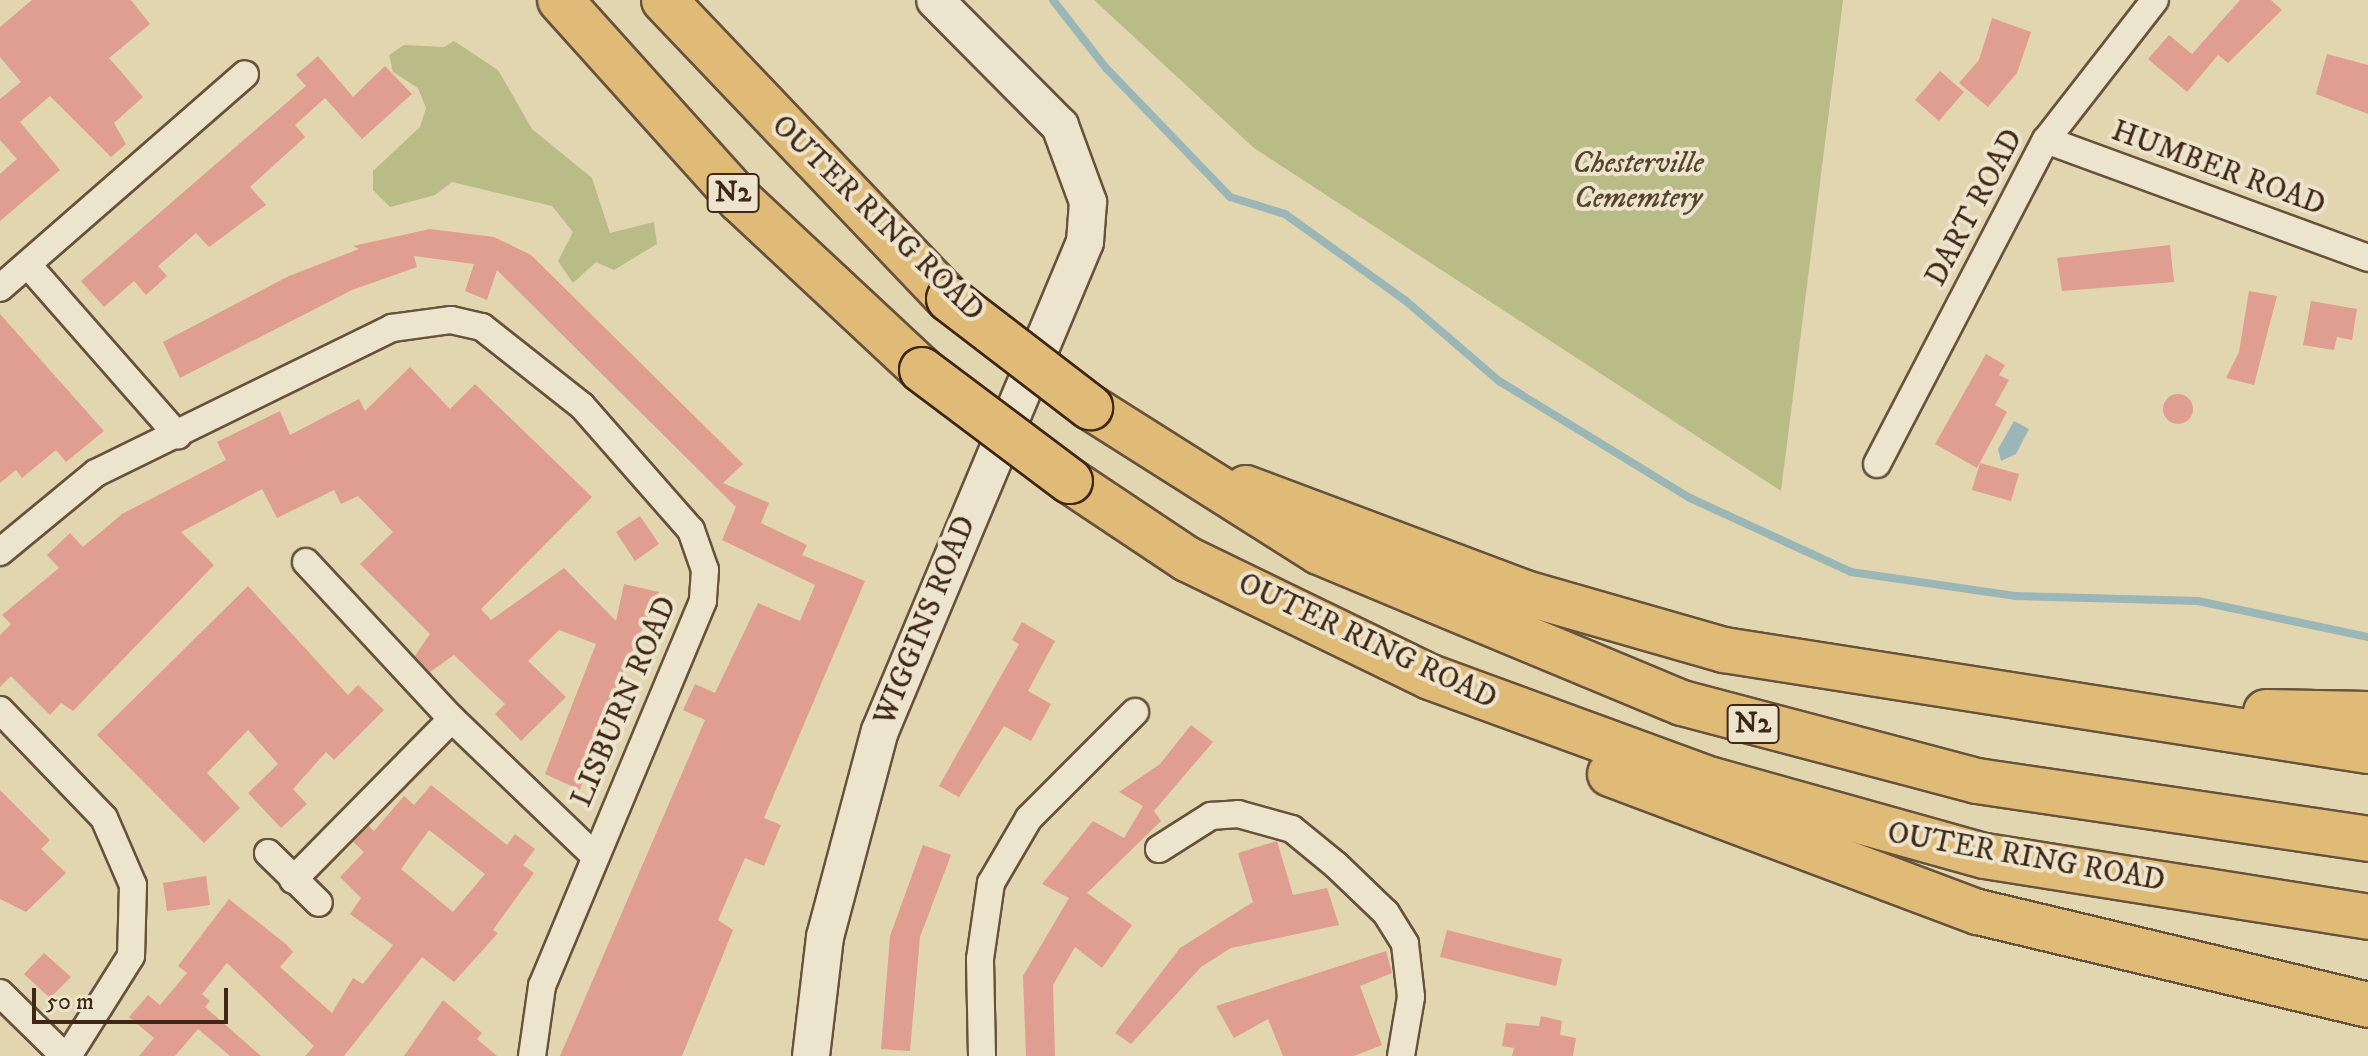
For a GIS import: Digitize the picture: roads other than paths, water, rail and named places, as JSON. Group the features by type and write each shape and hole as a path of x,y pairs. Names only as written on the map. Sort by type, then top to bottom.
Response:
{"highway":[{"name":"OUTER RING ROAD","path":"560,0 740,200 922,370 1070,481 1187,559 1430,677 1856,825 1985,856 2368,917"},
{"name":"OUTER RING ROAD","path":"664,0 949,299 1090,407 1319,552 1682,703 1977,781 2368,839"},
{"path":"1184,468 1333,516 1525,593 1724,650 2368,751"},
{"path":"1430,677 1549,750 1822,857 1978,912 2368,1005"},
{"path":"2124,711 2368,714"},
{"path":"2203,965 2368,993"}],"street":[{"name":"WIGGINS ROAD","path":"811,1056 825,937 880,731 913,639 1070,289 1088,202 1060,126 935,0"},
{"name":"DART ROAD","path":"1877,464 2046,140 2155,0"},
{"path":"0,288 245,74"},
{"name":"HUMBER ROAD","path":"2046,140 2368,258"},
{"path":"28,265 178,436"},
{"name":"LISBURN ROAD","path":"0,552 96,473 178,436 392,328 427,321 482,327 510,342 582,406 658,486 691,530 705,570 697,626 595,856 542,986 532,1056"},
{"path":"306,562 452,719 595,856"},
{"path":"0,710 104,818 133,885 131,956 66,1056 0,993"},
{"path":"982,1056 980,959 991,883 1029,818 1135,712"},
{"path":"293,880 452,719"},
{"path":"1159,849 1211,816 1238,814 1292,829 1336,865 1386,913 1405,944 1411,997 1401,1056"},
{"path":"268,853 319,903"}],"water":[{"path":"2014,421 2029,429 2016,454 2001,461 1998,449"}],"waterway":[{"path":"1053,0 1106,68 1230,197 1285,214 1406,301 1499,381 1690,498 1851,572 2016,596 2198,601 2368,637"}],"park label":[{"name":"Chesterville Cememtery","path":"1638,181"}]}
